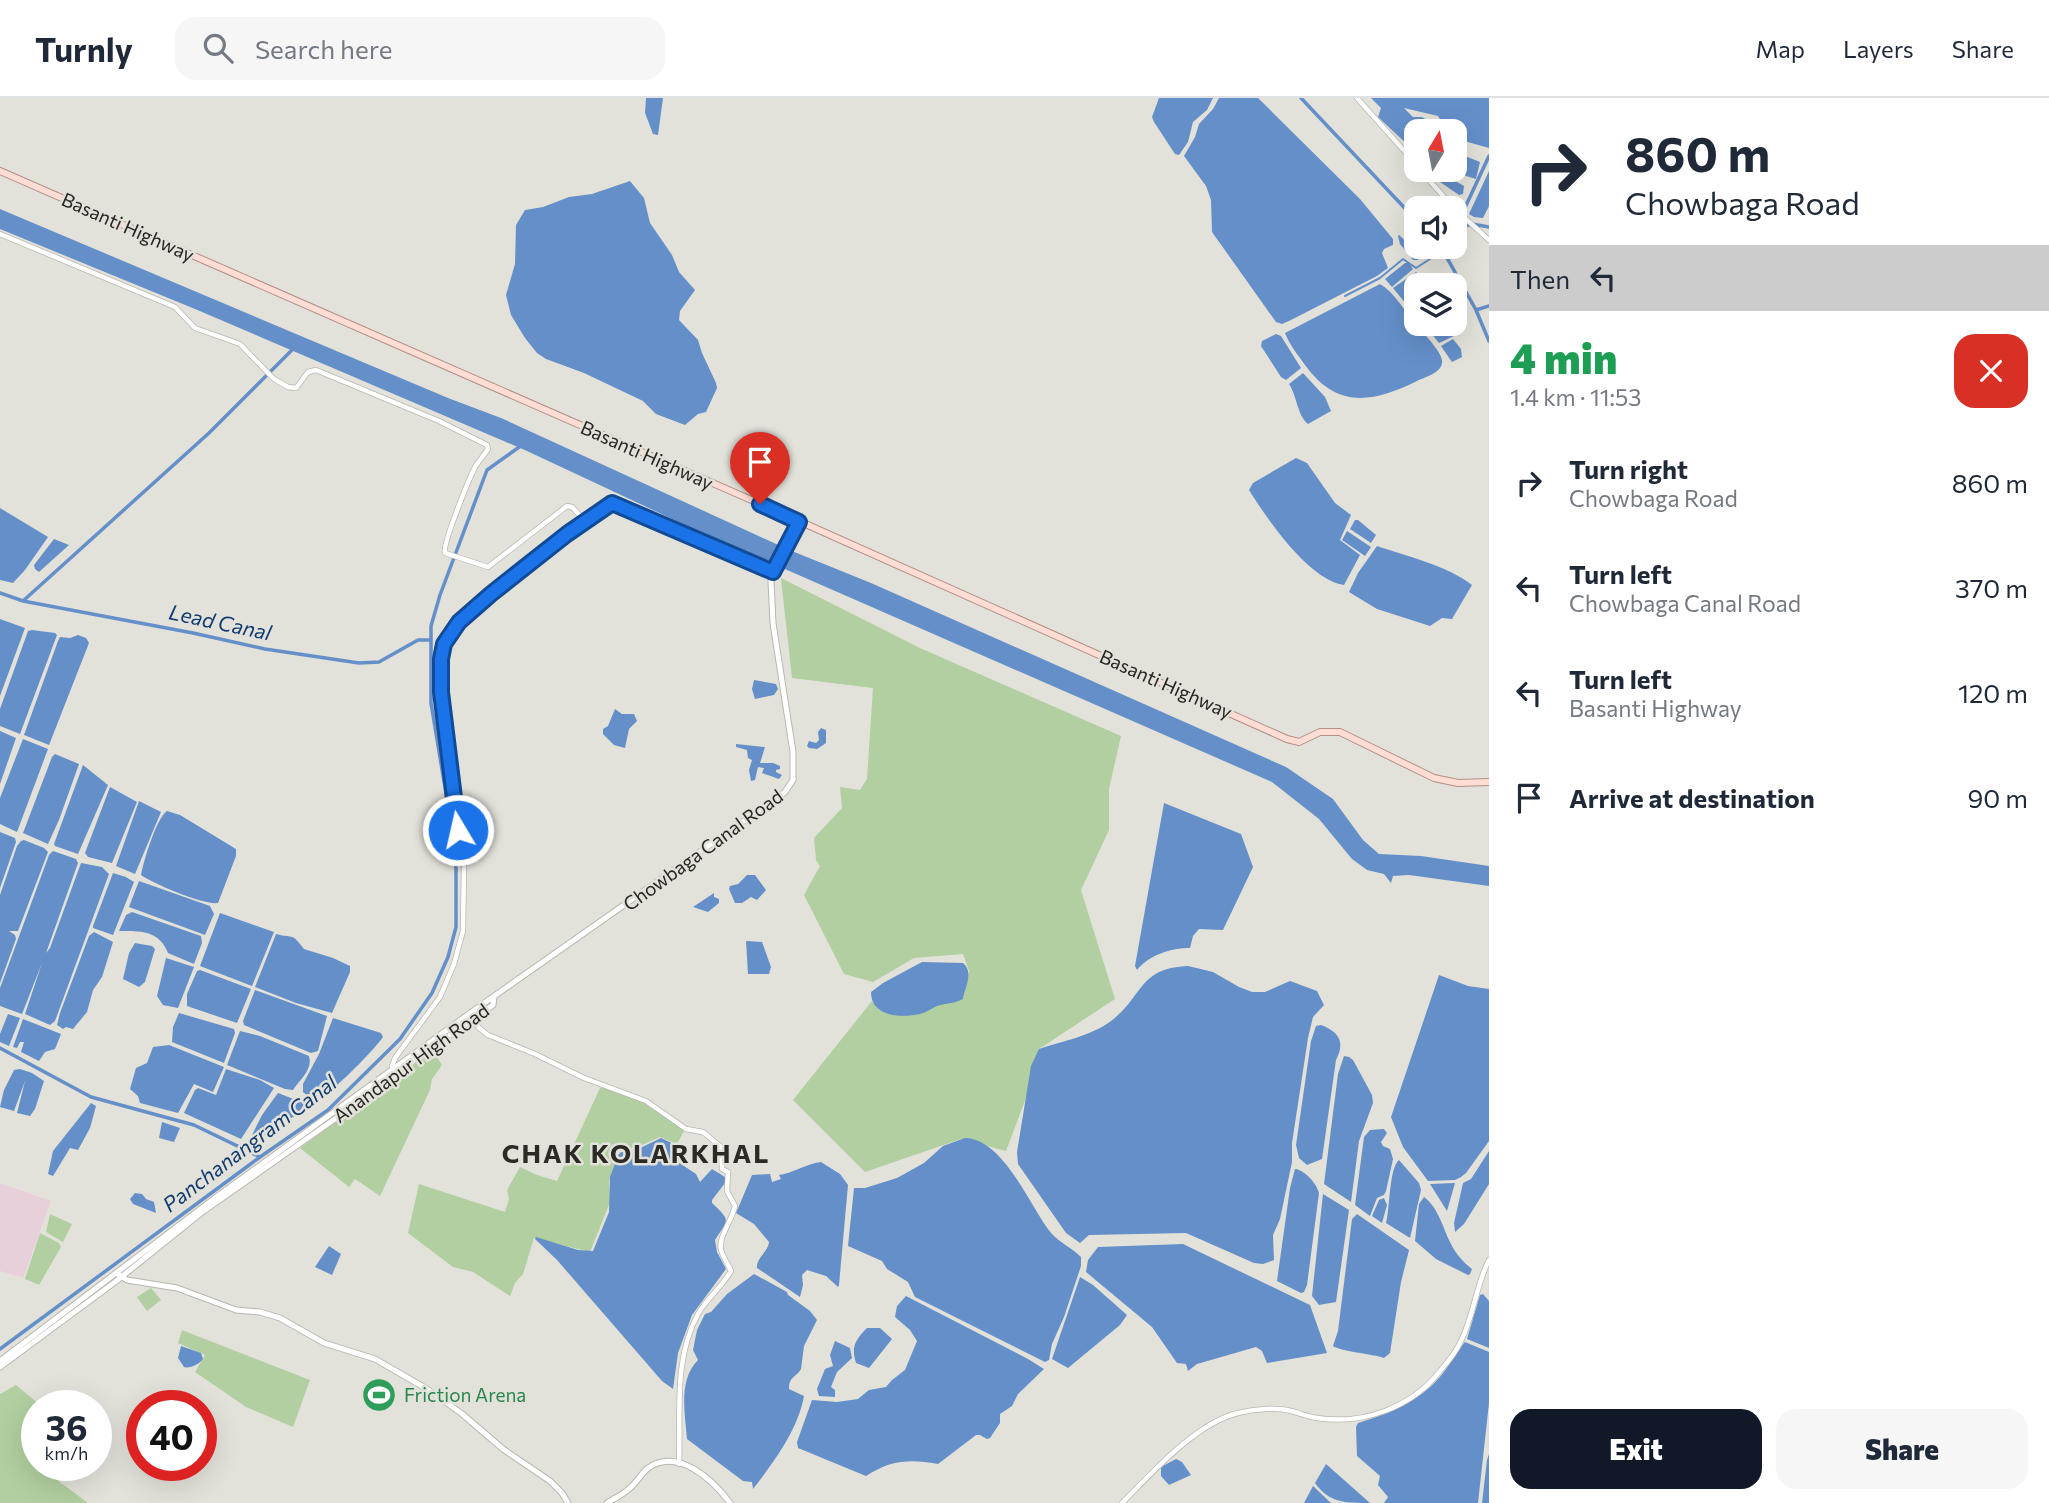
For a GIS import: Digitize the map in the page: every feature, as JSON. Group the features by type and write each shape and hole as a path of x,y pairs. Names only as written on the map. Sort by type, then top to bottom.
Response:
{"main road":[{"name":"Basanti Highway","path":"0,172 1287,738 1299,742 1325,731 1340,732 1434,778 1458,783 1489,782"},
{"name":"Chowbaga Canal Road","path":"494,997 743,824 792,785 793,752 773,623 771,581 776,565 799,522"},
{"name":"Anandapur High Road","path":"0,1367 201,1213 471,1018 493,1005 494,997"},
{"name":"Anandapur High Road","path":"0,1362 119,1275"},
{"path":"119,1275 147,1284 177,1288 228,1308 280,1318 324,1343 375,1359 444,1400 503,1449 550,1481 568,1503"},
{"path":"607,1503 632,1487 645,1470 656,1463 679,1464 708,1478 730,1503"}],"street":[{"path":"1357,98 1404,151"},
{"path":"1431,182 1443,196"},
{"path":"1467,220 1489,240"},
{"path":"0,234 175,307 200,331 240,344 271,376 288,387 296,388 308,372 316,370 487,444 488,449 473,473 448,535 443,551 447,554 483,567 490,566 567,506 572,507 584,522"},
{"path":"394,1073 393,1064 399,1052 440,996 454,964 463,931 464,864 441,692 444,644 454,627 608,505 618,504 773,572"},
{"path":"471,1018 488,1035 592,1081 646,1101 681,1126 704,1132 721,1147 722,1168 728,1172 727,1191 735,1206 720,1243 731,1271 704,1304 686,1343 679,1382 679,1464"},
{"path":"1122,1503 1181,1446 1227,1416 1255,1410 1283,1410 1310,1417 1349,1420 1366,1418 1412,1398 1429,1385 1460,1344 1489,1260"}],"shaded area":[{"path":"0,1183 51,1201 23,1278 0,1271"}],"green space":[{"path":"781,578 920,648 1121,736 1109,789 1109,830 1081,890 1115,999 1039,1049 1026,1098 1006,1151 961,1139 865,1172 793,1100 872,1001 879,1010 938,1005 963,999 969,971 963,954 914,958 873,982 844,974 804,895 820,866 816,860 814,838 842,808 840,787 860,790 867,779 873,688 792,678"},
{"path":"433,1051 442,1065 432,1079 430,1090 380,1196 355,1179 349,1187 300,1148"},
{"path":"609,1087 646,1100 685,1129 677,1144 660,1137 635,1148 619,1149 609,1181 610,1202 590,1252 534,1238 523,1274 515,1283 510,1296 473,1272 453,1267 408,1233 419,1184 505,1212 509,1199 507,1190 520,1167 557,1181 600,1088"},
{"path":"50,1214 72,1224 63,1242 46,1232"},
{"path":"40,1233 59,1243 61,1247 39,1285 25,1279"},
{"path":"151,1288 161,1300 147,1311 137,1297"},
{"path":"182,1330 310,1380 293,1427 246,1407 195,1372 205,1355 178,1343"},
{"path":"16,1385 22,1390 21,1481 58,1481 88,1503 0,1503 0,1394"}],"water":[{"path":"646,98 663,98 658,135 653,134 645,113"},
{"path":"1159,98 1213,98 1207,110 1193,122 1188,142 1179,155 1175,154 1152,117"},
{"path":"1219,98 1258,98 1360,199 1393,239 1393,245 1382,253 1388,268 1291,320 1282,324 1276,322 1212,232 1211,200 1206,186 1184,156 1199,124"},
{"path":"1371,98 1489,98 1489,148 1467,142 1467,119 1440,119 1438,116 1404,108 1413,117 1425,119 1404,119 1404,141 1378,117 1381,108"},
{"path":"1467,157 1480,162 1476,179 1467,176"},
{"path":"1489,171 1489,206 1483,218 1474,217 1469,214"},
{"path":"630,181 644,198 650,223 672,255 679,272 695,290 680,311 679,320 698,340 716,383 717,388 706,412 698,414 685,425 656,414 643,401 537,353 511,315 506,295 515,264 516,225 525,210 543,207 569,197 592,194"},
{"path":"1440,182 1457,182 1464,186 1463,194 1459,195"},
{"path":"0,209 501,418 787,549 871,583 1286,767 1333,799 1363,840 1379,854 1421,856 1489,866 1489,886 1409,875 1393,876 1391,883 1384,874 1367,870 1352,859 1319,819 1272,782 700,532 527,451 0,229"},
{"path":"1398,236 1404,240 1404,249 1400,244"},
{"path":"1405,263 1409,263 1413,269 1404,273 1404,277 1392,287 1385,279"},
{"path":"1404,280 1404,301 1393,288"},
{"path":"1380,284 1404,309 1404,336 1426,336 1436,348 1442,363 1432,374 1401,388 1385,394 1356,398 1330,389 1317,379 1285,333"},
{"path":"1276,334 1281,336 1301,368 1286,380 1281,377 1261,346 1262,341"},
{"path":"1433,336 1454,336 1439,343"},
{"path":"1453,339 1461,349 1462,357 1452,362 1441,346"},
{"path":"1303,373 1325,397 1331,411 1308,424 1289,384"},
{"path":"1296,458 1307,463 1335,503 1351,515 1340,540 1360,555 1344,585 1317,572 1290,547 1249,490 1253,483"},
{"path":"0,508 48,537 13,583 0,580"},
{"path":"1355,520 1376,535 1371,543 1350,529"},
{"path":"1347,531 1371,547 1365,556 1342,540"},
{"path":"54,539 69,545 39,572 34,565"},
{"path":"1377,546 1439,567 1472,585 1452,619 1442,618 1430,626 1377,609 1349,592 1358,573"},
{"path":"0,619 25,628 0,696"},
{"path":"28,631 57,635 20,734 0,726 0,709"},
{"path":"78,635 86,638 89,643 49,745 24,735 60,637"},
{"path":"754,680 776,684 778,689 774,695 755,699 752,689"},
{"path":"615,709 622,714 634,714 637,721 629,729 625,748 614,745 603,734 603,729 608,726"},
{"path":"821,728 826,730 826,743 817,749 809,748 809,741 816,743 819,740 818,732"},
{"path":"0,731 16,738 0,784"},
{"path":"23,739 48,749 17,832 0,824 0,798"},
{"path":"736,744 765,747 760,763 780,766 776,772 782,775 779,779 762,773 764,768 758,767 755,780 751,781 749,770 752,760 748,758 747,750 736,747"},
{"path":"55,754 79,764 48,844 23,833"},
{"path":"83,765 108,785 78,854 54,844"},
{"path":"110,787 137,802 112,863 88,857 85,853"},
{"path":"139,801 161,812 135,874 116,866"},
{"path":"1164,803 1241,834 1253,867 1223,930 1199,929 1193,936 1190,948 1161,953 1137,970 1135,966"},
{"path":"167,811 180,815 236,849 236,856 218,903 190,897 141,875 155,831"},
{"path":"0,832 15,838 16,842 0,888"},
{"path":"24,840 48,852 18,931 9,931 16,939 0,983 0,895 17,846"},
{"path":"53,851 76,859 78,863 46,953 81,863 102,867 109,874 55,1021 50,1025 25,1014 42,963 22,1014 0,1006 0,988 49,855"},
{"path":"113,873 134,882 113,935 93,926"},
{"path":"747,875 755,875 766,890 757,900 751,897 742,903 735,903 730,886 738,884"},
{"path":"139,881 210,906 214,914 205,935 129,907"},
{"path":"714,893 719,903 708,912 693,907"},
{"path":"132,912 201,936 202,943 194,964 168,953 160,940 148,933 119,931 126,915"},
{"path":"220,913 274,932 252,986 200,966"},
{"path":"94,932 113,942 102,977 93,990 87,1012 73,1029 63,1029 57,1025 60,1013 89,936"},
{"path":"276,934 292,937 304,949 350,966 350,972 332,1013 255,987"},
{"path":"746,941 762,942 771,967 769,974 748,974"},
{"path":"135,943 155,949 145,982 139,987 123,979 129,953"},
{"path":"166,958 194,967 178,1008 163,1005 157,996"},
{"path":"922,962 963,963 968,971 968,980 963,999 912,1015 888,1014 876,1007 871,992"},
{"path":"1188,966 1213,972 1252,992 1265,992 1290,981 1317,991 1324,1005 1313,1017 1308,1038 1292,1143 1292,1162 1280,1219 1273,1235 1274,1260 1263,1264 1254,1263 1186,1233 1089,1235 1080,1243 1066,1233 1018,1164 1017,1152 1031,1066 1039,1049 1103,1026 1122,1012 1150,978 1172,968"},
{"path":"197,971 251,989 237,1023 187,1006 187,994"},
{"path":"1439,975 1468,986 1489,989 1489,1141 1461,1177 1455,1180 1428,1181 1403,1147 1391,1117"},
{"path":"255,990 327,1016 318,1051 311,1053 244,1025 243,1021"},
{"path":"179,1013 234,1029 224,1063 172,1042 173,1027"},
{"path":"8,1014 20,1018 9,1046 0,1042 0,1034"},
{"path":"333,1018 381,1033 383,1037 339,1083 314,1101 303,1092 303,1084 319,1054"},
{"path":"23,1019 61,1034 55,1049 45,1052 39,1061 21,1052 24,1042 20,1042 17,1048 13,1047"},
{"path":"1321,1025 1333,1031 1339,1039 1340,1048 1322,1159 1307,1165 1299,1158 1296,1145 1311,1041 1316,1026"},
{"path":"240,1031 260,1036 309,1056 308,1070 293,1090 227,1065"},
{"path":"169,1045 224,1067 213,1092 194,1084 178,1113 140,1103 138,1096 130,1089 136,1068 147,1063 153,1047"},
{"path":"1344,1056 1353,1060 1372,1095 1373,1103 1359,1141 1351,1202 1324,1184 1338,1074"},
{"path":"20,1069 44,1081 30,1116 17,1113 25,1081 14,1111 0,1107 4,1090 14,1070"},
{"path":"226,1069 260,1080 274,1088 241,1139 184,1113 198,1088 216,1095"},
{"path":"278,1093 296,1100 302,1099 311,1106 262,1136 254,1138 252,1135 262,1115"},
{"path":"91,1103 96,1106 90,1128 78,1150 70,1148 53,1176 48,1174 53,1151"},
{"path":"162,1122 180,1128 174,1142 159,1138"},
{"path":"1384,1129 1387,1133 1381,1142 1390,1149 1393,1159 1386,1191 1377,1198 1370,1216 1355,1205 1364,1137 1370,1130"},
{"path":"661,1138 680,1147 678,1162 696,1174 700,1182 712,1169 725,1177 725,1183 712,1203 726,1221 715,1240 717,1252 726,1269 692,1315 678,1353 673,1389 662,1381 557,1260 535,1239 536,1237 578,1250 593,1251 609,1212 610,1177 618,1155 621,1152 634,1151"},
{"path":"965,1138 979,1141 1004,1162 1051,1233 1081,1257 1081,1266 1064,1317 1052,1344 1049,1360 1045,1362 915,1297 908,1282 887,1269 882,1261 848,1246 854,1188 865,1188 897,1178 924,1163 943,1146"},
{"path":"1489,1151 1489,1184 1464,1224 1455,1232 1454,1223 1463,1183 1471,1179"},
{"path":"1399,1160 1419,1183 1421,1190 1410,1238 1386,1223 1393,1171"},
{"path":"821,1162 840,1174 848,1185 839,1285 838,1287 826,1276 807,1270 802,1275 800,1297 757,1268 769,1242 754,1224 736,1213 752,1175 770,1174 772,1182 781,1179 779,1175"},
{"path":"1295,1169 1310,1178 1319,1193 1307,1285 1301,1293 1277,1281"},
{"path":"1455,1183 1447,1211 1430,1184"},
{"path":"135,1193 154,1202 156,1213 133,1204 130,1199"},
{"path":"1323,1194 1349,1210 1336,1302 1319,1305 1312,1296"},
{"path":"1424,1197 1437,1212 1454,1250 1472,1269 1470,1274 1436,1259 1415,1241 1419,1204"},
{"path":"1384,1198 1387,1205 1382,1223 1372,1216 1379,1200"},
{"path":"1357,1214 1409,1250 1390,1353 1384,1358 1333,1346 1338,1331 1352,1219"},
{"path":"1183,1244 1310,1305 1327,1353 1267,1363 1262,1351 1256,1347 1197,1364 1188,1371 1186,1364 1177,1363 1152,1327 1086,1272 1088,1260 1098,1247"},
{"path":"329,1246 341,1254 332,1275 315,1267"},
{"path":"754,1274 787,1292 817,1320 804,1346 801,1369 789,1385 789,1389 804,1396 801,1409 790,1434 753,1489 752,1482 743,1481 687,1439 684,1397 688,1377 698,1360 693,1350 697,1330 705,1314 711,1312 727,1294"},
{"path":"1080,1277 1127,1315 1120,1325 1068,1368 1052,1359"},
{"path":"1483,1294 1489,1301 1489,1348 1467,1339 1480,1295"},
{"path":"906,1296 1044,1369 1018,1394 1012,1406 1000,1414 1000,1423 990,1438 976,1435 938,1464 900,1462 866,1476 798,1448 797,1442 812,1400 837,1402 858,1399 869,1390 886,1387 905,1370 917,1341 910,1330 895,1317 897,1306"},
{"path":"867,1328 880,1328 892,1339 869,1368 856,1363 854,1352 857,1340"},
{"path":"835,1341 850,1348 852,1358 837,1372 831,1387 835,1390 835,1397 819,1396 817,1389 825,1369 833,1366 830,1355"},
{"path":"1465,1342 1489,1352 1489,1403 1478,1503 1384,1503 1388,1497 1378,1485 1380,1476 1357,1456 1358,1423 1391,1411 1422,1394 1443,1374"},
{"path":"181,1346 201,1353 203,1359 194,1366 184,1367 178,1358"},
{"path":"1489,1454 1489,1503 1482,1503 1487,1460"},
{"path":"1176,1459 1182,1462 1191,1475 1169,1485 1161,1476 1161,1467"},
{"path":"1326,1464 1370,1503 1338,1500 1320,1490 1315,1483"},
{"path":"1313,1486 1331,1503 1304,1503"}],"waterway":[{"path":"1301,98 1404,207"},
{"path":"1467,203 1489,156"},
{"path":"1472,224 1489,227"},
{"path":"1345,296 1380,278 1403,259 1416,268 1430,259"},
{"path":"1448,259 1476,310 1489,341"},
{"path":"1476,310 1489,306"},
{"path":"23,601 209,433 293,349"},
{"name":"Panchanangram Canal","path":"0,1349 328,1110 400,1039 432,993 448,957 456,927 456,854 431,703 431,626 487,470 522,445"},
{"name":"Lead Canal","path":"0,593 23,601 265,649 359,663 379,662 418,640 430,640"},
{"path":"0,1048 91,1097 194,1125 260,1157"}],"place":[{"name":"Friction Arena","path":"379,1395"}],"district":[{"name":"CHAK KOLARKHAL","path":"636,1154"}],"route":[{"path":"458,830 441,692 442,650 454,627 525,566 612,503 773,572 799,522 760,504"}]}
